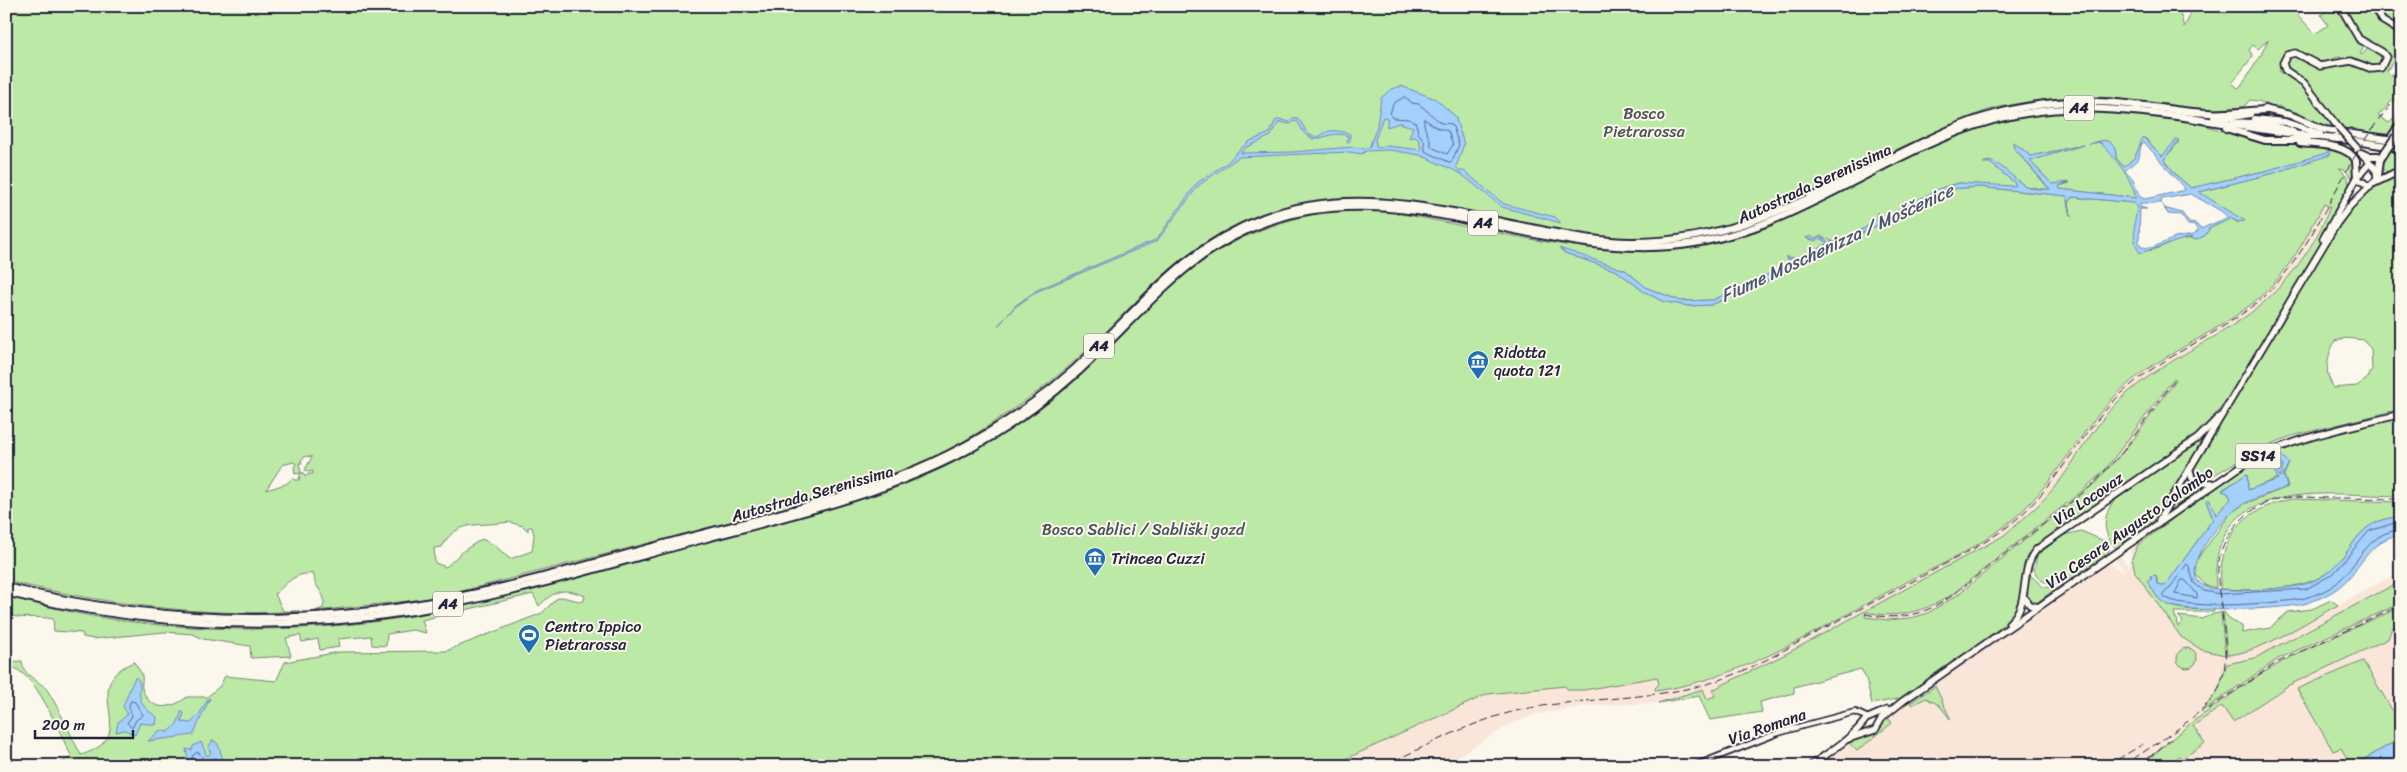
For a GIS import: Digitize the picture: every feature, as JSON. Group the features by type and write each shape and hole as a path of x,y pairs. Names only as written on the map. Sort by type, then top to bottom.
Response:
{"highway":[{"name":"Autostrada Serenissima","path":"6,586 58,599 126,610 238,618 345,614 460,596 840,498 926,466 998,426 1052,388 1097,348 1166,277 1191,257 1236,230 1279,213 1335,202 1384,201 1412,204 1592,239 1635,242 1669,241 1717,233 1766,218 1941,133 1994,114 2050,103 2088,102 2221,114 2267,110 2290,115 2324,130 2398,139"},
{"name":"Autostrada Serenissima","path":"6,592 119,614 220,623 295,623 353,619 461,602 835,504 878,491 928,471 1000,431 1055,392 1100,352 1154,294 1194,261 1233,237 1281,218 1336,207 1384,206 1412,209 1585,243 1617,247 1669,246 1718,239 1768,223 1953,135 2003,118 2051,109 2088,108 2134,111 2208,122"},
{"name":"A4","path":"2208,122 2229,123 2249,119 2276,121 2338,139"},
{"name":"A4","path":"2208,122 2274,138 2338,139"},
{"name":"A4","path":"2208,122 2401,148"},
{"name":"A4","path":"2208,122 2265,140 2338,139"},
{"path":"2398,139 2401,124"},
{"path":"2370,163 2398,139 2401,129"},
{"path":"2274,138 2345,150 2356,160 2356,178"},
{"path":"2359,150 2368,156 2382,153"},
{"path":"2378,176 2382,153"},
{"path":"2372,185 2401,170"}],"main road":[{"path":"2340,6 2359,39 2382,52 2386,57 2381,68 2372,69 2351,61 2320,66 2295,53 2287,55 2283,63 2285,70 2304,83 2370,163 2378,176"},
{"path":"2372,6 2383,21 2401,32"},
{"path":"2359,150 2363,160 2361,172"},
{"name":"Via Locovaz","path":"2308,270 2356,178 2370,163"},
{"name":"Via Locovaz","path":"2158,522 2308,270 2345,212 2372,185 2378,176"},
{"path":"2356,178 2372,185"},
{"name":"Via Locovaz","path":"1992,639 2016,617 2024,596 2029,566 2034,553 2198,438 2214,423 2231,400"},
{"name":"Via Cesare Augusto Colombo","path":"1848,739 1875,730 1882,718 1894,708 2158,522 2250,460 2278,446 2304,438 2401,414"},
{"path":"2190,470 2192,478 2196,483 2205,485 2217,482"},
{"path":"2024,596 2028,604 2038,607"},
{"name":"Via Cesare Augusto Colombo","path":"1810,766 1848,739 1870,718 1894,708"},
{"path":"1870,718 1876,720 1878,725"},
{"path":"1863,724 1868,732"}],"street":[{"name":"Via Romana","path":"1694,766 1778,733 1849,714 1858,713 1870,718"},
{"path":"1849,714 1860,716 1863,724"}],"shaded area":[{"path":"2324,204 2330,207 2304,255 2287,279 2242,319 2159,369 2136,386 2105,416 2053,489 2025,518 2003,536 1966,558 1784,655 1720,686 1715,696 1707,699 1703,689 1658,703 1585,706 1533,715 1509,725 1442,766 1330,766 1488,694 1566,686 1576,690 1584,690 1657,677 1659,685 1681,687 1710,680 1748,666 1975,545 2019,514 2040,493 2102,408 2114,396 2145,371 2236,316 2269,289 2292,261"},
{"path":"2174,378 2176,380 2133,440 2096,482 1956,596 1926,614 1910,618 1888,620 1864,617 1866,612 1892,616 1907,615 1930,608 1950,596 2081,492 2105,470"},
{"path":"2220,483 2147,538 2134,551 2135,572 2181,637 2187,642 2220,655 2238,654 2254,649 2401,571 2401,581 2255,658 2227,664 2222,684 2203,710 2278,659 2401,603 2401,607 2300,652 2259,675 2191,723 2140,766 1814,766 1848,742 1877,733 1882,724 1894,714 2098,567 2111,565 2125,573 2114,556 2118,552 2129,568 2131,546"},
{"path":"2401,626 2401,725 2363,661 2333,751 2341,748 2349,762 2354,760 2354,765 2173,766 2178,762 2176,758 2179,755 2182,759 2204,743 2193,726 2222,705 2234,722 2289,685 2391,635 2392,628"}],"green space":[{"name":"Bosco Pietrarossa","path":"6,6 2178,6 2184,27 2189,18 2189,6 2305,6 2297,14 2315,34 2328,25 2321,15 2324,13 2322,10 2327,6 2338,6 2350,31 2364,47 2360,54 2362,55 2367,49 2379,53 2384,59 2381,64 2374,67 2360,60 2338,57 2320,63 2296,51 2286,53 2282,57 2279,72 2286,73 2301,84 2337,129 2323,127 2299,113 2280,108 2280,106 2271,108 2259,101 2250,100 2243,107 2209,109 2186,108 2099,97 2058,98 2018,104 1988,110 1907,144 1810,193 1745,221 1710,231 1675,237 1624,239 1573,233 1422,204 1371,199 1320,201 1269,212 1236,226 1206,242 1157,281 1088,349 1052,380 974,435 941,455 898,472 824,496 824,498 435,598 315,611 323,608 324,597 315,583 313,574 307,574 292,579 275,594 283,611 300,611 226,612 152,607 115,602 6,581","holes":["2268,40 2260,57 2238,88 2232,83 2253,56 2249,50 2253,45 2258,49","306,456 312,457 305,470 313,471 313,474 308,474 305,477 303,472 299,480 294,480 293,478 286,484 266,490 282,465 294,462 296,464 294,467 295,474 301,473 299,463 302,463 301,460","509,522 523,526 528,531 528,527 532,527 534,535 532,551 510,559 494,545 482,539 463,551 446,567 435,563 434,548 442,547 455,532 471,526"]},
{"path":"2342,6 2369,6 2389,30 2401,35 2401,53 2394,59 2387,71 2391,76 2394,70 2401,69 2401,91 2378,116 2389,123 2401,112 2401,120 2390,136 2341,128 2306,82 2286,67 2288,57 2294,55 2314,67 2322,69 2354,65 2375,72 2382,70 2388,58 2384,49 2368,43 2360,37"},
{"path":"2375,6 2401,6 2401,29 2387,21"},
{"name":"Bosco Sablici / Sabliški gozd","path":"2070,111 2152,116 2209,126 2269,145 2272,143 2324,147 2353,159 2355,170 2352,178 2344,169 2339,168 2348,177 2349,187 2306,271 2248,369 2206,428 2034,550 2013,617 1975,648 1902,698 1872,704 1866,678 1861,669 1794,687 1794,693 1760,702 1762,712 1710,720 1699,696 1658,703 1703,689 1707,699 1715,696 1713,690 1720,686 1784,655 2003,536 2048,495 2099,424 2130,391 2161,368 2242,319 2270,297 2305,255 2330,207 2324,204 2292,260 2261,296 2220,326 2144,371 2130,382 2114,397 2086,430 2033,500 2005,526 1960,555 1780,650 1720,675 1689,685 1656,691 1655,688 1659,684 1657,677 1584,690 1568,690 1565,686 1488,694 1330,766 53,766 72,757 37,689 17,669 6,666 6,662 22,661 23,667 29,675 46,689 58,708 81,755 99,746 108,735 111,723 108,697 110,684 117,672 134,662 141,674 142,688 145,696 155,705 168,706 187,697 207,697 220,686 225,676 276,681 285,662 339,652 446,651 542,613 556,599 562,597 583,602 585,596 565,591 555,593 539,606 533,594 422,620 426,633 413,630 387,634 386,646 372,645 371,636 338,639 339,647 320,650 318,639 302,642 300,635 286,638 291,656 251,658 250,646 203,639 193,634 164,632 93,639 83,637 82,633 54,631 53,619 16,617 6,613 6,597 79,614 141,623 258,629 337,626 375,622 482,601 852,503 945,467 1021,422 1053,400 1165,292 1194,268 1226,246 1281,223 1325,212 1362,210 1408,215 1521,237 1605,250 1660,251 1687,248 1756,230 1790,216 1919,153 1966,133 2010,120","holes":["2145,138 2162,157 2176,140 2179,142 2164,159 2176,175 2191,188 2330,154 2274,173 2199,192 2240,220 2238,223 2231,218 2209,229 2202,237 2178,240 2153,250 2142,251 2136,230 2138,209 2134,203 2072,197 2069,203 2071,215 2067,196 1979,187 1949,189 1765,282 1711,305 1688,306 1662,301 1643,291 1617,271 1565,253 1560,249 1625,270 1647,288 1681,301 1713,300 1795,262 1795,260 1787,259 1786,257 1803,259 1828,243 1821,238 1815,240 1806,238 1815,239 1821,236 1834,242 1865,228 1877,219 1878,213 1881,217 1886,216 1946,186 1959,183 2015,187 2015,183 1988,161 1999,166 2025,186 2050,190 2014,148 2013,142 2031,156 2083,145 2030,161 2052,184 2070,183 2059,186 2060,189 2136,198 2122,167 2110,152 2098,142 2106,141 2112,144 2116,158 2124,167 2135,157","2174,378 2176,380 2133,440 2096,482 1956,596 1926,614 1910,618 1888,620 1865,617 1866,612 1889,615 1910,613 1950,596 2081,492 2105,470"]},
{"path":"2388,151 2401,153 2401,168 2386,172 2382,166"},
{"path":"2401,173 2401,409 2292,436 2260,448 2204,481 2197,479 2194,469 2320,257 2353,207 2369,190","holes":["2346,338 2364,340 2371,349 2372,369 2368,378 2357,386 2334,388 2328,376 2327,364 2335,341"]},
{"path":"2401,419 2401,496 2307,495 2277,499 2251,509 2231,525 2219,551 2216,588 2205,585 2196,575 2195,562 2231,513 2244,504 2288,487 2284,475 2289,463 2281,456 2278,459 2282,467 2279,473 2273,462 2265,465 2274,470 2278,478 2248,490 2247,474 2222,490 2228,493 2231,499 2216,515 2209,500 2206,501 2213,519 2165,586 2157,584 2157,577 2150,576 2153,590 2159,599 2165,603 2180,608 2213,609 2214,612 2174,612 2178,627 2183,621 2178,616 2203,619 2210,615 2224,612 2231,621 2242,626 2242,633 2270,628 2288,612 2312,609 2331,600 2338,605 2269,643 2240,653 2227,655 2223,613 2221,613 2225,655 2202,650 2181,637 2135,572 2132,558 2138,545 2246,464 2278,448 2345,430"},
{"path":"2208,433 2187,472 2155,520 2116,548 2108,537 2105,525 2107,513 2114,501"},
{"path":"2188,478 2204,488 2176,506 2174,501"},
{"path":"2291,499 2401,502 2401,516 2384,520 2363,531 2338,563 2317,579 2276,588 2220,589 2224,554 2229,540 2236,529 2258,511"},
{"path":"2081,531 2102,540 2110,550 2108,550 2108,555 2080,574 2059,583 2049,583 2041,579 2034,570 2037,555 2064,535"},
{"path":"2029,574 2042,586 2055,589 2034,605 2027,595"},
{"path":"2401,581 2401,603 2278,659 2201,712 2218,691 2227,664 2255,658"},
{"path":"2401,607 2401,626 2392,628 2388,639 2289,685 2233,722 2222,706 2193,726 2205,743 2182,759 2179,756 2176,758 2178,762 2173,766 2140,766 2191,723 2259,675 2300,652"},
{"path":"2187,648 2194,651 2197,658 2194,665 2187,668 2180,665 2177,658 2180,651"},
{"path":"2363,661 2401,725 2401,738 2354,765 2354,760 2349,762 2341,748 2333,751 2297,689"},
{"path":"1935,686 1951,720 1939,705 1926,698 1912,705 1910,703"},
{"path":"1885,718 1889,719 1892,723 1857,751 1848,742 1865,734 1875,734"}],"water":[{"path":"1401,86 1436,99 1455,116 1464,144 1456,167 1460,171 1464,171 1504,204 1555,217 1561,223 1502,207 1460,173 1420,155 1390,150 1365,151 1362,154 1350,152 1239,157 1199,185 1157,241 1038,291 1015,307 998,326 1016,305 1037,290 1157,239 1197,183 1228,162 1250,141 1270,133 1275,121 1280,119 1289,122 1293,118 1297,119 1302,123 1306,132 1312,136 1317,137 1328,132 1338,131 1350,134 1350,141 1347,143 1348,136 1339,134 1313,139 1304,133 1298,122 1294,121 1290,124 1279,122 1271,136 1247,147 1240,153 1293,152 1352,147 1369,148 1377,126 1381,98 1391,89","holes":["1383,117 1387,118 1387,127 1399,123 1413,127 1409,138 1415,137 1419,140 1421,150 1387,146 1377,148 1375,140"]},
{"name":"Fiume Moschenizza / Moščenice","path":"2143,137 2162,156 2176,140 2179,140 2164,159 2176,175 2191,188 2269,170 2329,152 2330,155 2274,173 2199,192 2245,221 2238,222 2231,218 2209,229 2205,236 2194,240 2191,237 2140,253 2137,249 2134,225 2138,208 2134,203 2072,197 2069,203 2071,216 2067,196 1979,187 1949,189 1765,282 1711,305 1688,306 1662,301 1643,291 1617,271 1565,253 1559,248 1625,270 1647,288 1681,301 1713,300 1795,262 1795,260 1785,257 1803,259 1828,243 1821,238 1816,241 1806,238 1811,236 1815,239 1821,236 1829,242 1834,242 1865,228 1877,219 1877,212 1881,217 1886,216 1939,189 1959,183 2015,186 2015,183 1990,163 1983,163 1988,161 1999,165 2026,186 2050,189 2014,148 2013,142 2031,156 2083,145 2030,161 2052,184 2069,182 2059,186 2060,189 2136,198 2134,190 2122,168 2100,142 2089,144 2100,141 2109,141 2116,151 2116,158 2124,167 2135,157","holes":["2144,142 2185,189 2185,190 2145,199 2140,197 2133,180 2125,171 2139,158 2141,144","2191,194 2228,217 2201,229 2196,224 2189,223 2182,213 2164,208 2168,214 2181,215 2188,225 2195,226 2198,231 2193,235 2175,238 2151,248 2141,247 2139,241 2140,209 2147,209 2140,207 2140,203 2161,203 2162,199"]},
{"path":"2282,456 2289,463 2282,477 2284,476 2287,487 2254,499 2228,516 2210,537 2202,550 2195,574 2199,583 2210,588 2230,590 2269,589 2301,585 2315,580 2328,572 2364,530 2373,524 2385,519 2401,516 2401,535 2380,543 2344,583 2335,590 2304,604 2275,608 2212,610 2176,607 2160,600 2147,581 2152,579 2150,576 2156,575 2157,584 2165,586 2213,519 2206,501 2209,499 2216,515 2231,499 2228,493 2222,491 2245,475 2247,474 2248,490 2278,479 2274,470 2265,466 2273,466 2274,464 2280,477 2283,466 2278,459"},
{"path":"136,677 140,685 143,705 157,717 156,725 140,723 135,735 125,730 116,732 118,722 127,715 123,706"},
{"path":"210,698 193,735 148,741 160,730 168,732 173,728 179,720 181,711 184,713 181,722 191,723"},
{"path":"2401,738 2401,766 2353,766"},
{"path":"213,740 218,744 225,766 189,766 186,749 192,750 193,746 201,742 207,756 211,753 208,748"}],"waterway":[{"path":"2160,202 2167,210"}],"railway":[{"path":"1383,766 1452,733 1506,713 1546,705 1674,691 1705,685 1743,671 1984,543 2008,526 2035,502 2101,415 2132,384 2168,359 2244,313 2277,283 2310,237 2366,138 2382,115 2401,94"},
{"path":"1865,614 1889,617 1911,615 1922,612 1953,595 2090,487 2121,454 2175,379"},
{"path":"2123,766 2188,722 2210,701 2217,691 2224,672 2226,653 2218,585 2218,568 2220,555 2225,543 2239,522 2259,507 2283,498 2401,499"},
{"path":"2208,709 2276,663 2401,605"},
{"path":"2139,766 2171,739"},
{"path":"2107,766 2143,744"}],"place":[{"name":"Ridotta quota 121","path":"1478,380"},
{"name":"Trincea Cuzzi","path":"1095,577"},
{"name":"Centro Ippico Pietrarossa","path":"529,654"}]}
